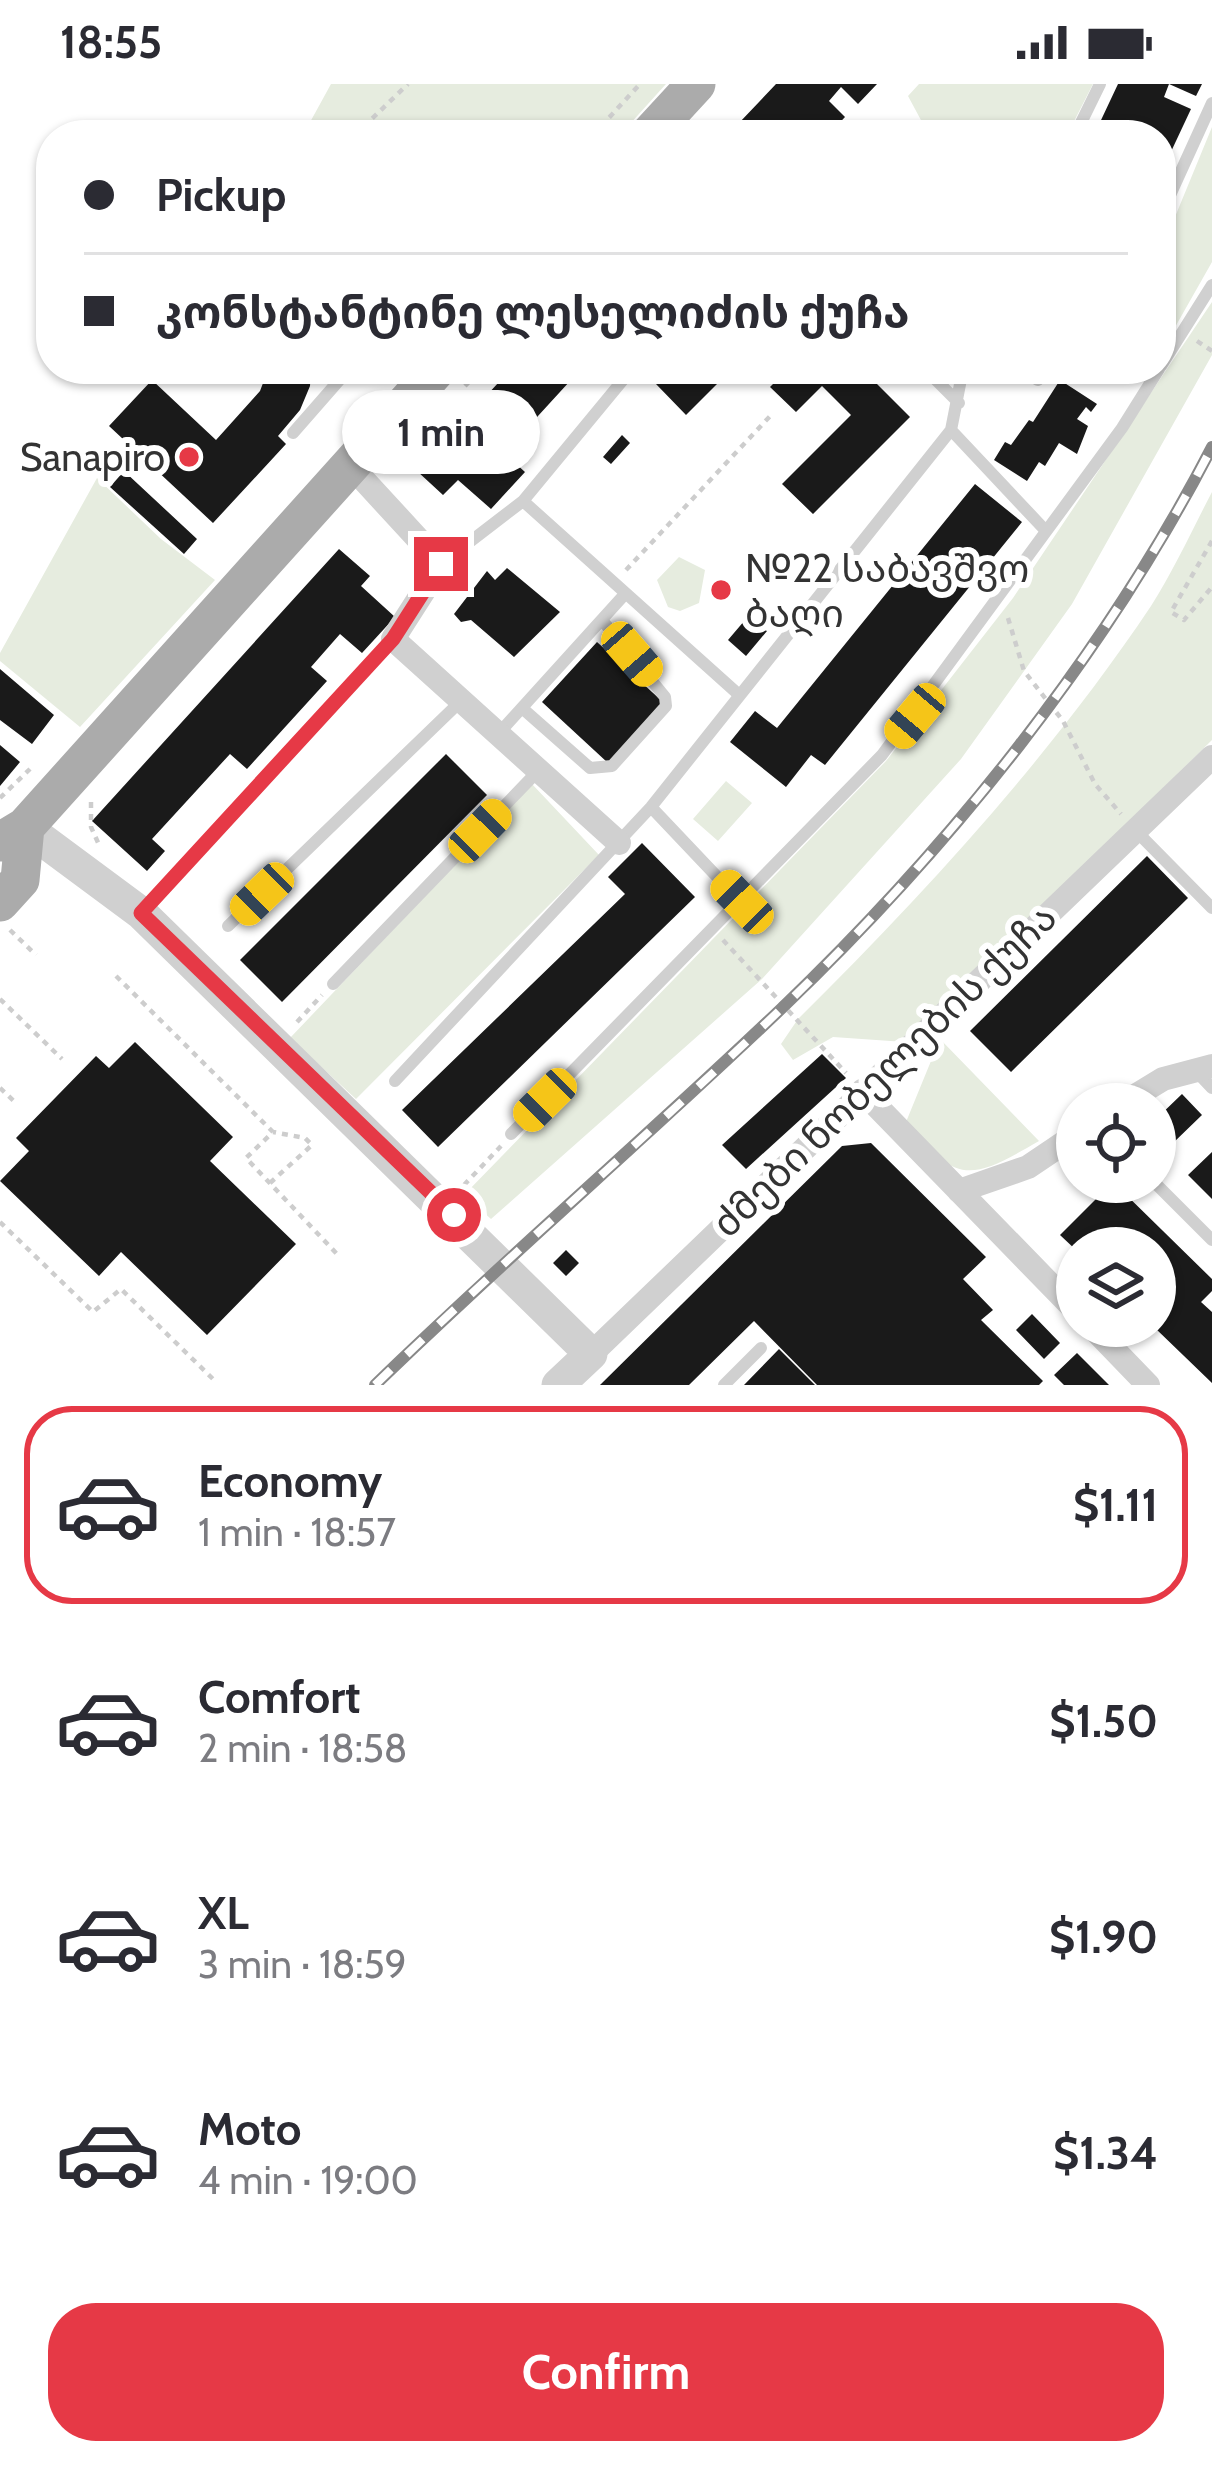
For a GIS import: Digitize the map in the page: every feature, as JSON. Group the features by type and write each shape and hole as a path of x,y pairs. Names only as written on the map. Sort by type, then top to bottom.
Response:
{"main road":[{"path":"1,913 20,880 13,834 423,384"}],"street":[{"path":"350,465 441,564 393,639 619,843"},
{"name":"ძმები ნობელების ქუჩა","path":"558,1385 1212,757"},
{"path":"13,834 141,913 591,1354"},
{"path":"1156,1083 1206,1062"},
{"path":"862,1090 1056,1290"},
{"path":"959,1191 1028,1167 1056,1148"},
{"path":"1111,1347 1148,1385"}],"lane":[{"path":"1082,120 1100,84"},
{"path":"1176,182 1212,103"},
{"path":"1176,342 1212,285"},
{"path":"292,433 336,384"},
{"path":"441,564 523,501 620,384"},
{"path":"940,384 959,403"},
{"path":"395,1082 651,807 736,693 951,430 961,384"},
{"path":"511,1134 715,931 882,755 1149,384"},
{"path":"951,430 1045,530"},
{"path":"523,501 736,693"},
{"path":"499,733 625,594"},
{"path":"522,708 590,768 612,766 666,706 665,697 602,620"},
{"path":"141,913 393,639"},
{"path":"228,926 463,700"},
{"path":"333,984 538,770"},
{"path":"651,807 742,902"},
{"path":"1135,830 1212,908"},
{"path":"1206,1062 1212,1088"},
{"path":"1175,1203 1212,1240"},
{"path":"724,1385 761,1348"}],"path":[{"path":"371,120 408,84"},
{"path":"607,120 640,84"},
{"path":"614,583 773,413"},
{"path":"1212,541 1171,612 1184,620 1212,587"},
{"path":"1001,596 1024,671 1063,721 1095,784 1135,830"},
{"path":"95,791 89,806 91,827 101,844 96,851"},
{"path":"1,913 37,955"},
{"path":"715,931 862,1090"},
{"path":"116,976 273,1132 305,1138 312,1145 270,1183"},
{"path":"293,1026 333,984"},
{"path":"0,999 62,1059"},
{"path":"0,1088 17,1104"},
{"path":"273,1132 246,1158 337,1254"},
{"path":"0,1222 93,1312 121,1289 214,1380"}],"shaded area":[{"path":"331,84 666,84 634,120 311,120"},
{"path":"919,84 1093,84 1075,120 921,120 908,96"},
{"path":"1212,127 1212,262 1176,325 1176,215"},
{"path":"1212,302 1212,355 1072,604 961,759 762,979 491,1219 464,1195 886,761 1013,598 1157,384 1176,384 1176,356"},
{"path":"97,478 161,539 215,580 80,727 0,661 0,653"},
{"path":"1212,492 1212,740 905,1042 833,1037 793,1060 781,1044 798,1019 985,822 1112,662 1159,592"},
{"path":"679,557 705,570 699,603 680,611 668,607 657,580"},
{"path":"726,781 752,803 718,841 693,819"},
{"path":"532,784 599,855 356,1099 290,1038"},
{"path":"940,1039 1039,1141 996,1164 966,1170 952,1166 924,1143 906,1122"}],"building":[{"path":"776,84 877,84 858,104 841,87 829,101 845,117 842,120 742,120"},
{"path":"1118,84 1169,84 1164,97 1191,109 1176,141 1176,120 1101,120"},
{"path":"1169,84 1202,84 1196,96"},
{"name":"Sanapiro","path":"148,384 156,384 216,440 263,384 310,384 300,410 278,436 286,444 213,523 109,426"},
{"path":"497,384 567,384 504,453 525,472 491,509 458,480 443,495 417,471"},
{"path":"656,384 717,384 686,415"},
{"path":"877,384 910,417 813,514 782,484 851,415 822,386 796,412 770,387"},
{"path":"1057,384 1066,384 1097,404 1091,412 1086,407 1077,419 1088,426 1077,454 1059,443 1045,466 1039,462 1027,481 994,460 1005,442 1011,445 1029,420 1033,422"},
{"path":"622,435 630,443 611,464 603,457"},
{"path":"124,471 197,539 184,554 110,487"},
{"path":"975,484 1022,522 825,765 811,755 786,787 730,742 755,711 777,728"},
{"path":"339,549 370,576 361,586 395,617 362,653 340,634 311,667 327,681 247,769 230,754 152,839 165,851 147,871 92,821"},
{"path":"507,568 560,612 514,657 471,620 461,622 454,614 487,571 495,580"},
{"path":"745,620 767,631 746,656 728,640"},
{"path":"597,642 663,702 608,763 542,702"},
{"path":"0,669 54,715 32,744 0,720"},
{"path":"0,745 20,762 0,786"},
{"path":"446,754 487,795 282,1002 240,960"},
{"path":"642,843 695,897 438,1147 402,1110 625,894 608,877"},
{"path":"1147,856 1188,898 1011,1072 970,1031"},
{"path":"135,1042 233,1137 210,1161 296,1244 207,1335 121,1252 99,1276 0,1181 29,1151 16,1138 96,1056 109,1068"},
{"path":"822,1054 846,1078 746,1169 722,1145"},
{"path":"1182,1094 1202,1115 1176,1140 1176,1100"},
{"path":"871,1143 986,1257 963,1279 993,1310 981,1320 1043,1381 1039,1385 817,1385 754,1321 689,1385 600,1385 842,1146"},
{"path":"1212,1152 1212,1199 1188,1175"},
{"path":"1092,1203 1134,1203 1159,1227 1068,1227"},
{"path":"1176,1244 1212,1279 1212,1291 1201,1302 1212,1312 1212,1383 1175,1347"},
{"path":"566,1250 579,1263 566,1276 553,1263"},
{"path":"1032,1314 1056,1339 1056,1347 1044,1359 1016,1330"},
{"path":"779,1349 815,1385 744,1385"},
{"path":"1077,1353 1109,1385 1064,1385 1054,1375"}],"railway":[{"path":"375,1385 782,1008 905,882 1020,745 1073,673 1170,524 1212,447"}],"place":[{"name":"Sanapiro","path":"189,457"},
{"name":"№22 საბავშვო ბაღი","path":"721,590"}],"route":[{"path":"441,564 393,639 141,913 454,1215"}]}
